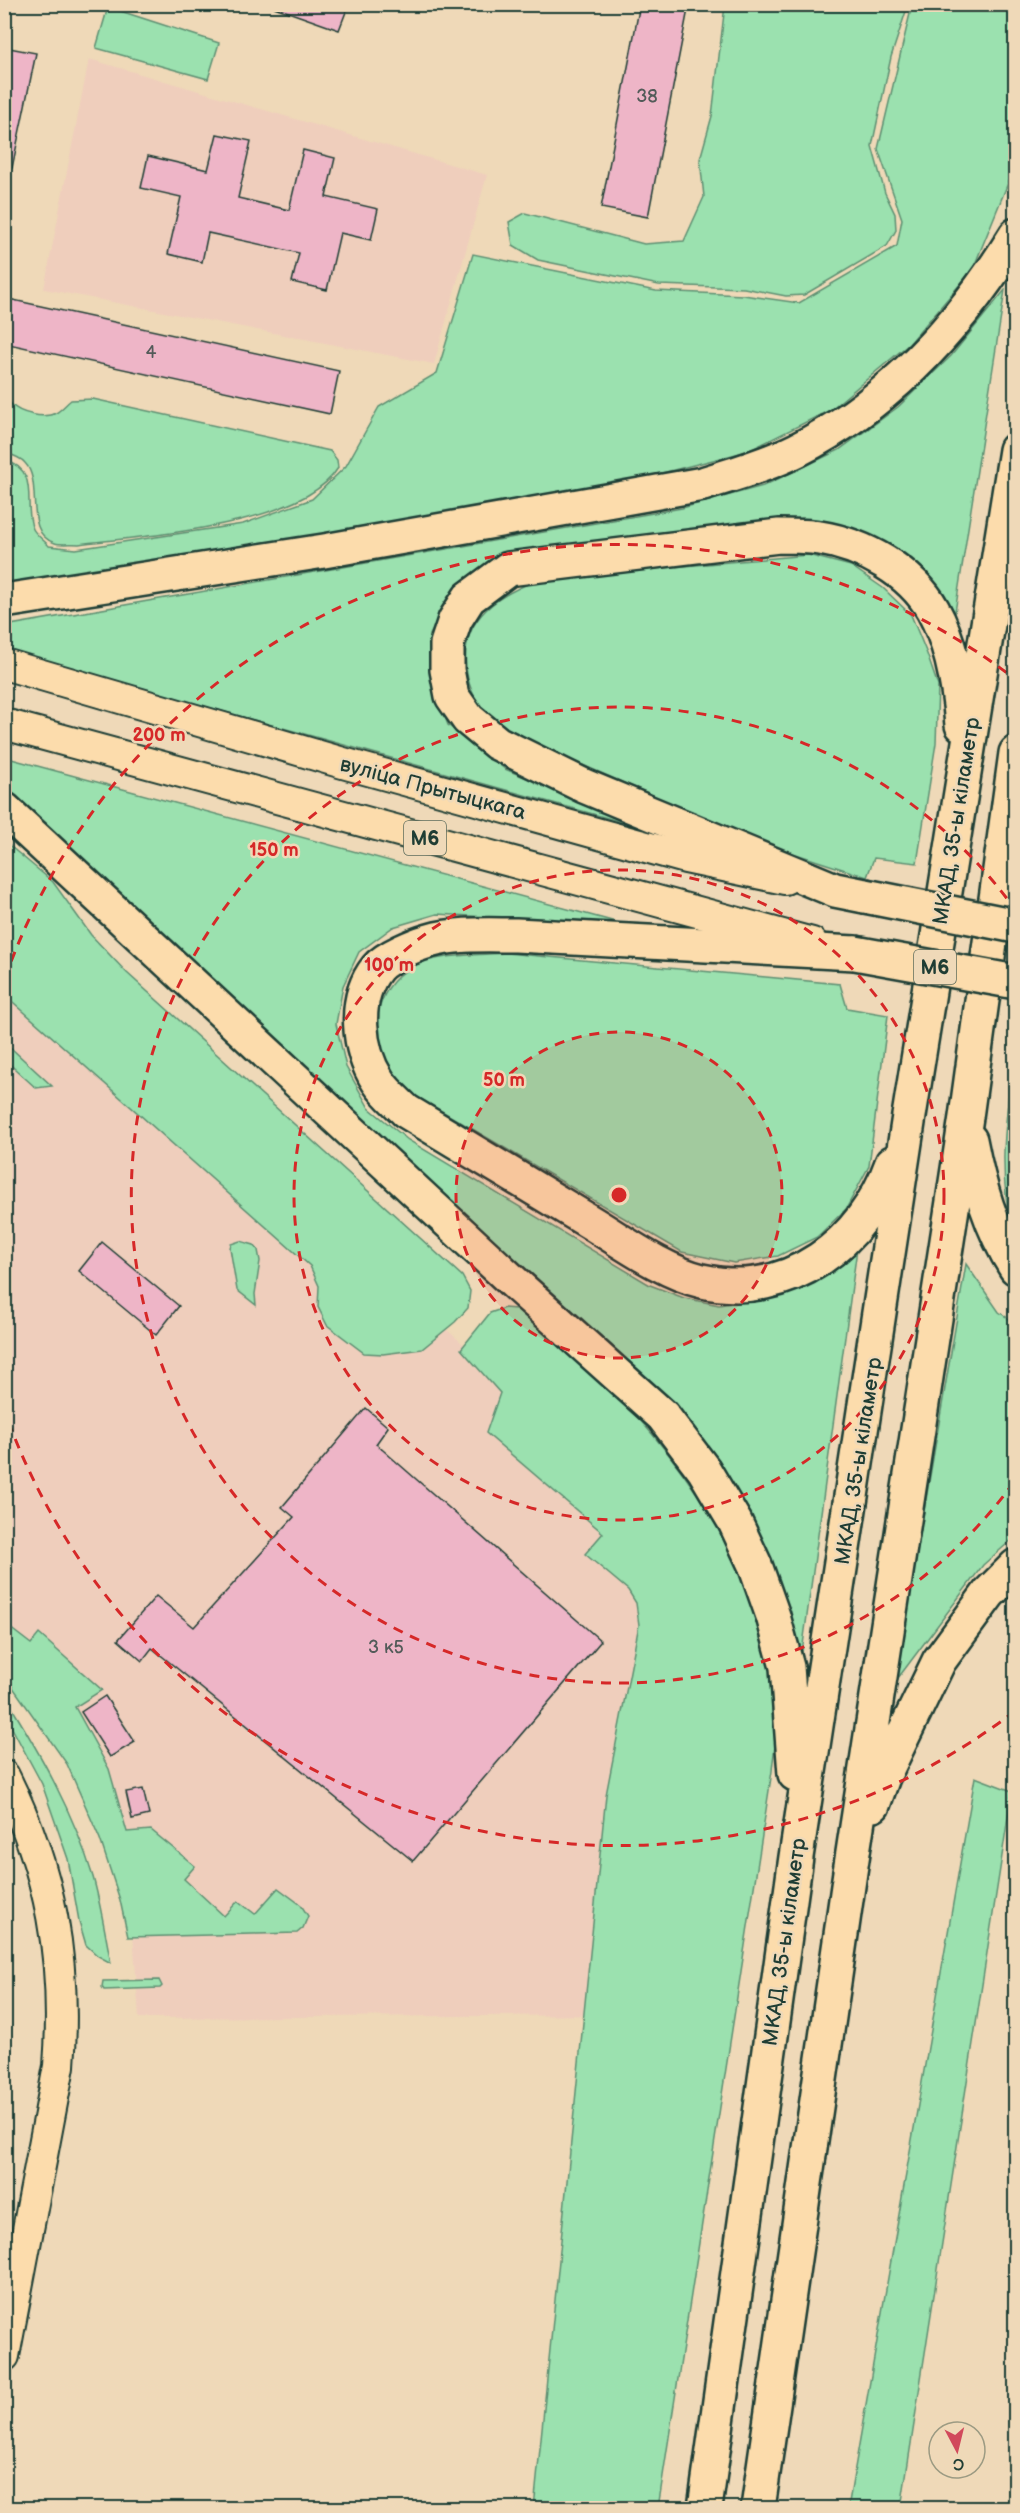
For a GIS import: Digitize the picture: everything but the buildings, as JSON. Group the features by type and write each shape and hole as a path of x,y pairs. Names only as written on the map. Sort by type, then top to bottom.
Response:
{"highway":[{"path":"4,602 324,551 703,484 752,469 796,451 843,423 925,355 957,320 1016,235"},
{"name":"МКАД, 35-ы кіламетр","path":"705,2508 796,1857 909,1116 1016,450"},
{"path":"850,893 584,786 497,743 468,719 452,696 447,670 447,644 455,620 469,598 508,569 779,536 820,538 855,548 881,560 910,582 932,610 948,648 960,704 965,769"},
{"path":"760,2495 850,1872 966,1118 1014,769"},
{"path":"4,810 508,1277 663,1416 697,1461 735,1522 755,1564 774,1616 787,1667 795,1750 796,1857"},
{"name":"М6","path":"850,893 1016,926"},
{"path":"850,952 516,935 430,940 405,950 378,968 364,992 362,1037 367,1059 379,1083 406,1111 655,1262 702,1281 741,1284 777,1280 805,1269 832,1252 856,1229 886,1180 909,1116"},
{"name":"М6","path":"850,952 1016,981"},
{"path":"966,1118 980,1191 1004,1250 1016,1268"},
{"path":"850,1872 883,1777 939,1660 989,1593 1016,1566"}],"main road":[{"name":"вуліца Прытыцкага","path":"4,664 355,766 686,858 850,893"},
{"name":"М6","path":"4,724 850,952"},
{"path":"4,1776 19,1806 36,1852 52,1909 62,1985 59,2066 4,2356"}],"shaded area":[{"path":"89,59 487,175 434,364 44,289"},
{"path":"4,945 629,1488 661,1545 641,2015 139,2018 132,1919 117,1848 5,1638"}],"green space":[{"path":"725,5 908,5 891,57 872,146 885,193 895,214 896,230 887,246 804,295 786,296 744,288 659,285 538,260 513,245 509,222 525,213 644,244 684,241 704,197 700,159 712,116"},
{"path":"912,5 1015,5 1016,141 1010,178 973,269 909,344 830,410 748,451 623,483 5,589 4,460 16,465 23,472 29,490 30,520 33,529 49,546 76,549 243,524 312,499 346,466 379,407 437,373 473,254 656,291 743,295 799,303 897,246 902,219 878,149"},
{"path":"108,7 219,43 208,79 96,48"},
{"path":"1005,290 953,625 870,539 487,564 461,582 445,605 430,635 431,680 448,725 505,769 658,832 5,651 5,626 682,508 763,486 839,450 898,407 951,356"},
{"path":"4,386 15,408 32,414 51,415 71,400 93,399 330,451 337,460 338,468 319,488 292,503 257,515 179,532 79,544 55,543 45,538 39,529 33,483 25,463 5,453"},
{"path":"808,555 851,566 883,588 911,615 927,654 938,686 936,743 917,863 874,858 867,877 765,844 509,733 485,712 472,690 466,666 466,649 470,634 486,610 498,600 525,585 540,579"},
{"path":"4,757 627,925 437,914 393,927 359,952 343,986 336,1024 346,1067 369,1108 408,1140 650,1285 684,1298 719,1305 759,1299 803,1285 857,1249 800,1667 737,1500 5,793"},
{"path":"5,842 53,882 91,935 127,973 462,1276 470,1291 468,1308 455,1322 422,1349 383,1354 364,1353 327,1325 318,1307 319,1286 310,1266 5,995"},
{"path":"506,953 840,984 847,1008 888,1015 869,1166 846,1209 817,1237 778,1256 734,1263 682,1252 416,1096 390,1071 382,1056 378,1040 379,1009 393,982 405,971 430,960 451,956"},
{"path":"1015,1043 1015,1237 1005,1188 1004,1140"},
{"path":"5,1049 12,1049 52,1086 36,1088 5,1060"},
{"path":"240,1241 254,1245 258,1250 260,1261 255,1294 256,1305 237,1290 230,1248 231,1244"},
{"path":"966,1264 999,1312 1015,1323 1015,1537 983,1565 895,1682"},
{"path":"504,1308 516,1309 529,1316 583,1363 636,1416 669,1454 698,1495 723,1538 744,1583 760,1630 771,1679 776,1730 772,1771 658,2508 534,2508 606,1795 639,1625 636,1603 628,1590 585,1554 603,1533 486,1433 500,1393 461,1349 490,1313"},
{"path":"5,1624 31,1644 39,1634 102,1690 75,1707 109,1769 127,1832 151,1830 195,1866 184,1879 224,1916 238,1901 255,1914 278,1888 301,1905 308,1916 303,1928 297,1933 128,1937 120,1900 100,1839 67,1764 5,1676"},
{"path":"4,1695 43,1761 76,1829 96,1888 111,1963 98,1956 86,1945 79,1921 68,1859 42,1784 5,1715"},
{"path":"975,1777 1012,1791 901,2508 848,2508"},
{"path":"159,1980 162,1986 160,1988 104,1990 102,1987 103,1981"}]}
